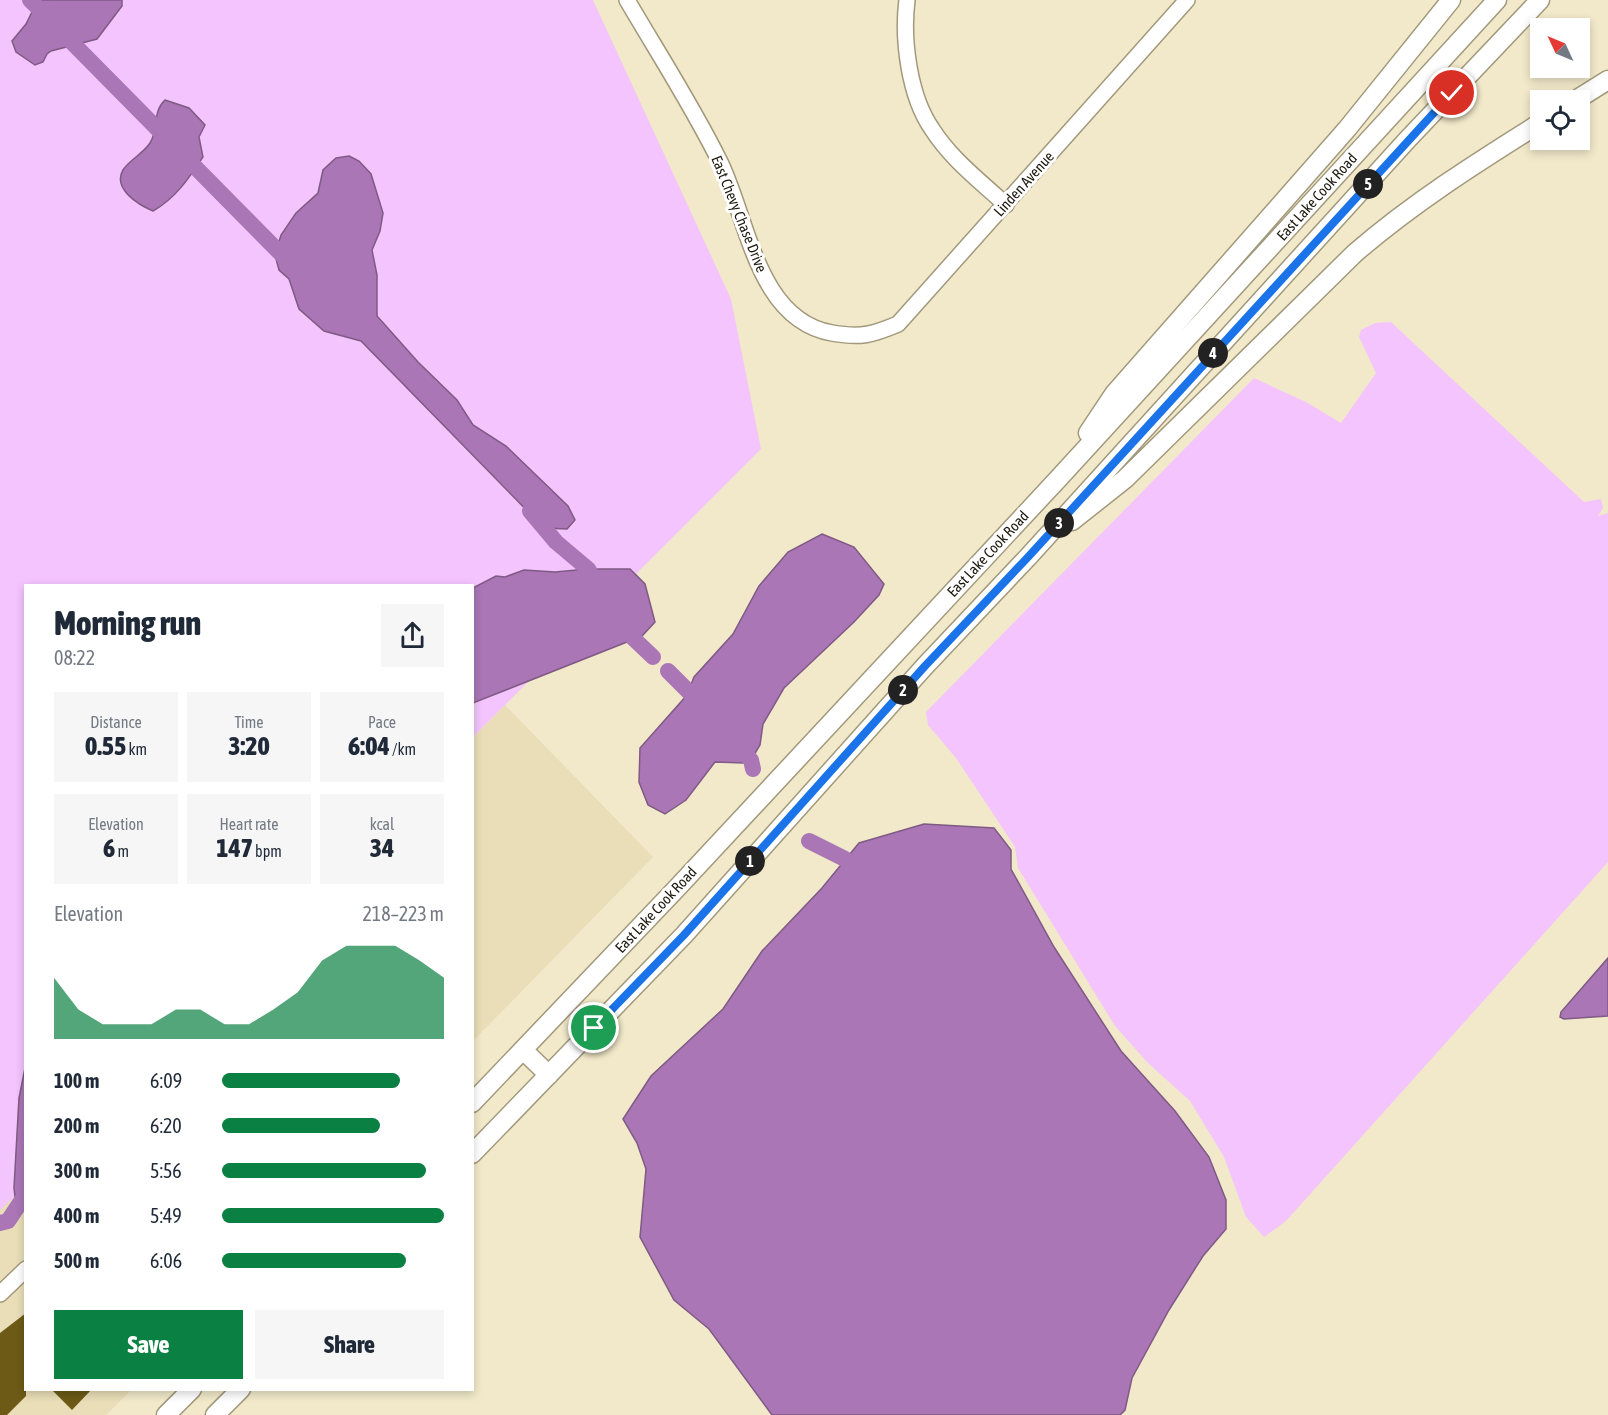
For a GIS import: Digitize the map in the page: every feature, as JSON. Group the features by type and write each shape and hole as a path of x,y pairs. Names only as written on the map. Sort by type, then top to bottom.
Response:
{"main road":[{"path":"1058,479 1114,394 1347,129 1451,0"},
{"name":"East Lake Cook Road","path":"474,1101 677,888 1058,479 1497,0"},
{"name":"East Lake Cook Road","path":"474,1152 684,935 925,666 1029,556 1408,140 1540,0"},
{"path":"1590,91 1608,80"},
{"path":"1029,556 1125,479 1295,309 1390,223 1438,188 1530,129"},
{"path":"523,1050 549,1075"},
{"path":"166,1415 190,1391"},
{"path":"215,1415 239,1391"}],"street":[{"name":"East Chevy Chase Drive","path":"627,0 721,163 764,275 777,300 798,319 821,331 843,335"},
{"path":"907,0 906,45 917,99 931,128 958,162 1006,205"},
{"name":"Linden Avenue","path":"843,335 872,336 898,324 1187,0"},
{"path":"0,1294 24,1271"}],"shaded area":[{"path":"0,0 593,0 731,299 761,449 474,736 474,584 24,584 24,1187 0,1210"},
{"path":"38,0 122,0 122,6 97,39 51,51 43,62 35,65 16,52 12,41 26,24"},
{"path":"165,100 189,108 205,125 199,137 203,157 175,194 153,211 141,205 124,190 121,177 126,166 144,150 153,138 158,110"},
{"path":"349,156 359,161 371,174 383,213 380,231 372,250 377,275 377,316 418,362 457,400 473,425 506,446 568,506 575,520 567,529 544,528 361,341 324,331 299,309 289,279 279,270 275,255 281,235 296,213 318,193 323,170 336,158"},
{"path":"1391,322 1584,502 1601,499 1603,508 1598,516 1608,513 1608,862 1286,1221 1264,1237 1246,1217 1224,1157 1190,1101 1147,1062 1115,1026 1018,868 1015,847 956,758 928,725 926,712 1254,378 1306,402 1341,423 1376,373 1359,337 1361,330 1375,323"},
{"path":"822,534 854,547 884,584 879,595 854,622 784,688 763,724 760,745 751,760 744,763 715,762 686,800 665,814 648,805 639,782 640,748 687,695 694,677 733,634 759,586 788,552"},
{"path":"630,569 645,584 655,622 642,636 474,703 474,587 496,576 505,577 524,570 555,572"},
{"path":"505,705 653,857 474,1040 474,736"},
{"path":"924,824 994,828 1011,850 1011,869 1054,947 1121,1051 1175,1111 1209,1157 1226,1200 1226,1229 1203,1256 1169,1310 1132,1378 1125,1410 1120,1415 772,1415 709,1329 674,1300 640,1237 646,1169 637,1143 623,1119 651,1076 723,1009 762,951 822,888 859,843"},
{"path":"1608,958 1608,1016 1564,1019 1560,1017 1561,1012"},
{"path":"24,1073 24,1200 15,1197 14,1188 19,1098"},
{"path":"24,1186 24,1391 130,1391 106,1415 0,1415 0,1210"}],"building":[{"path":"24,1315 24,1391 26,1391 26,1396 7,1415 0,1415 0,1333"},
{"path":"53,1391 90,1391 72,1410"}],"waterway":[{"path":"30,0 291,264"},
{"path":"530,511 556,542 588,569 598,587"},
{"path":"620,621 633,638 653,657"},
{"path":"668,671 703,706"},
{"path":"736,743 751,760 753,769"},
{"path":"809,841 845,859"},
{"path":"0,1223 8,1221 22,1200"}],"route":[{"path":"594,1028 684,935 925,666 1029,556 1452,93"}]}
